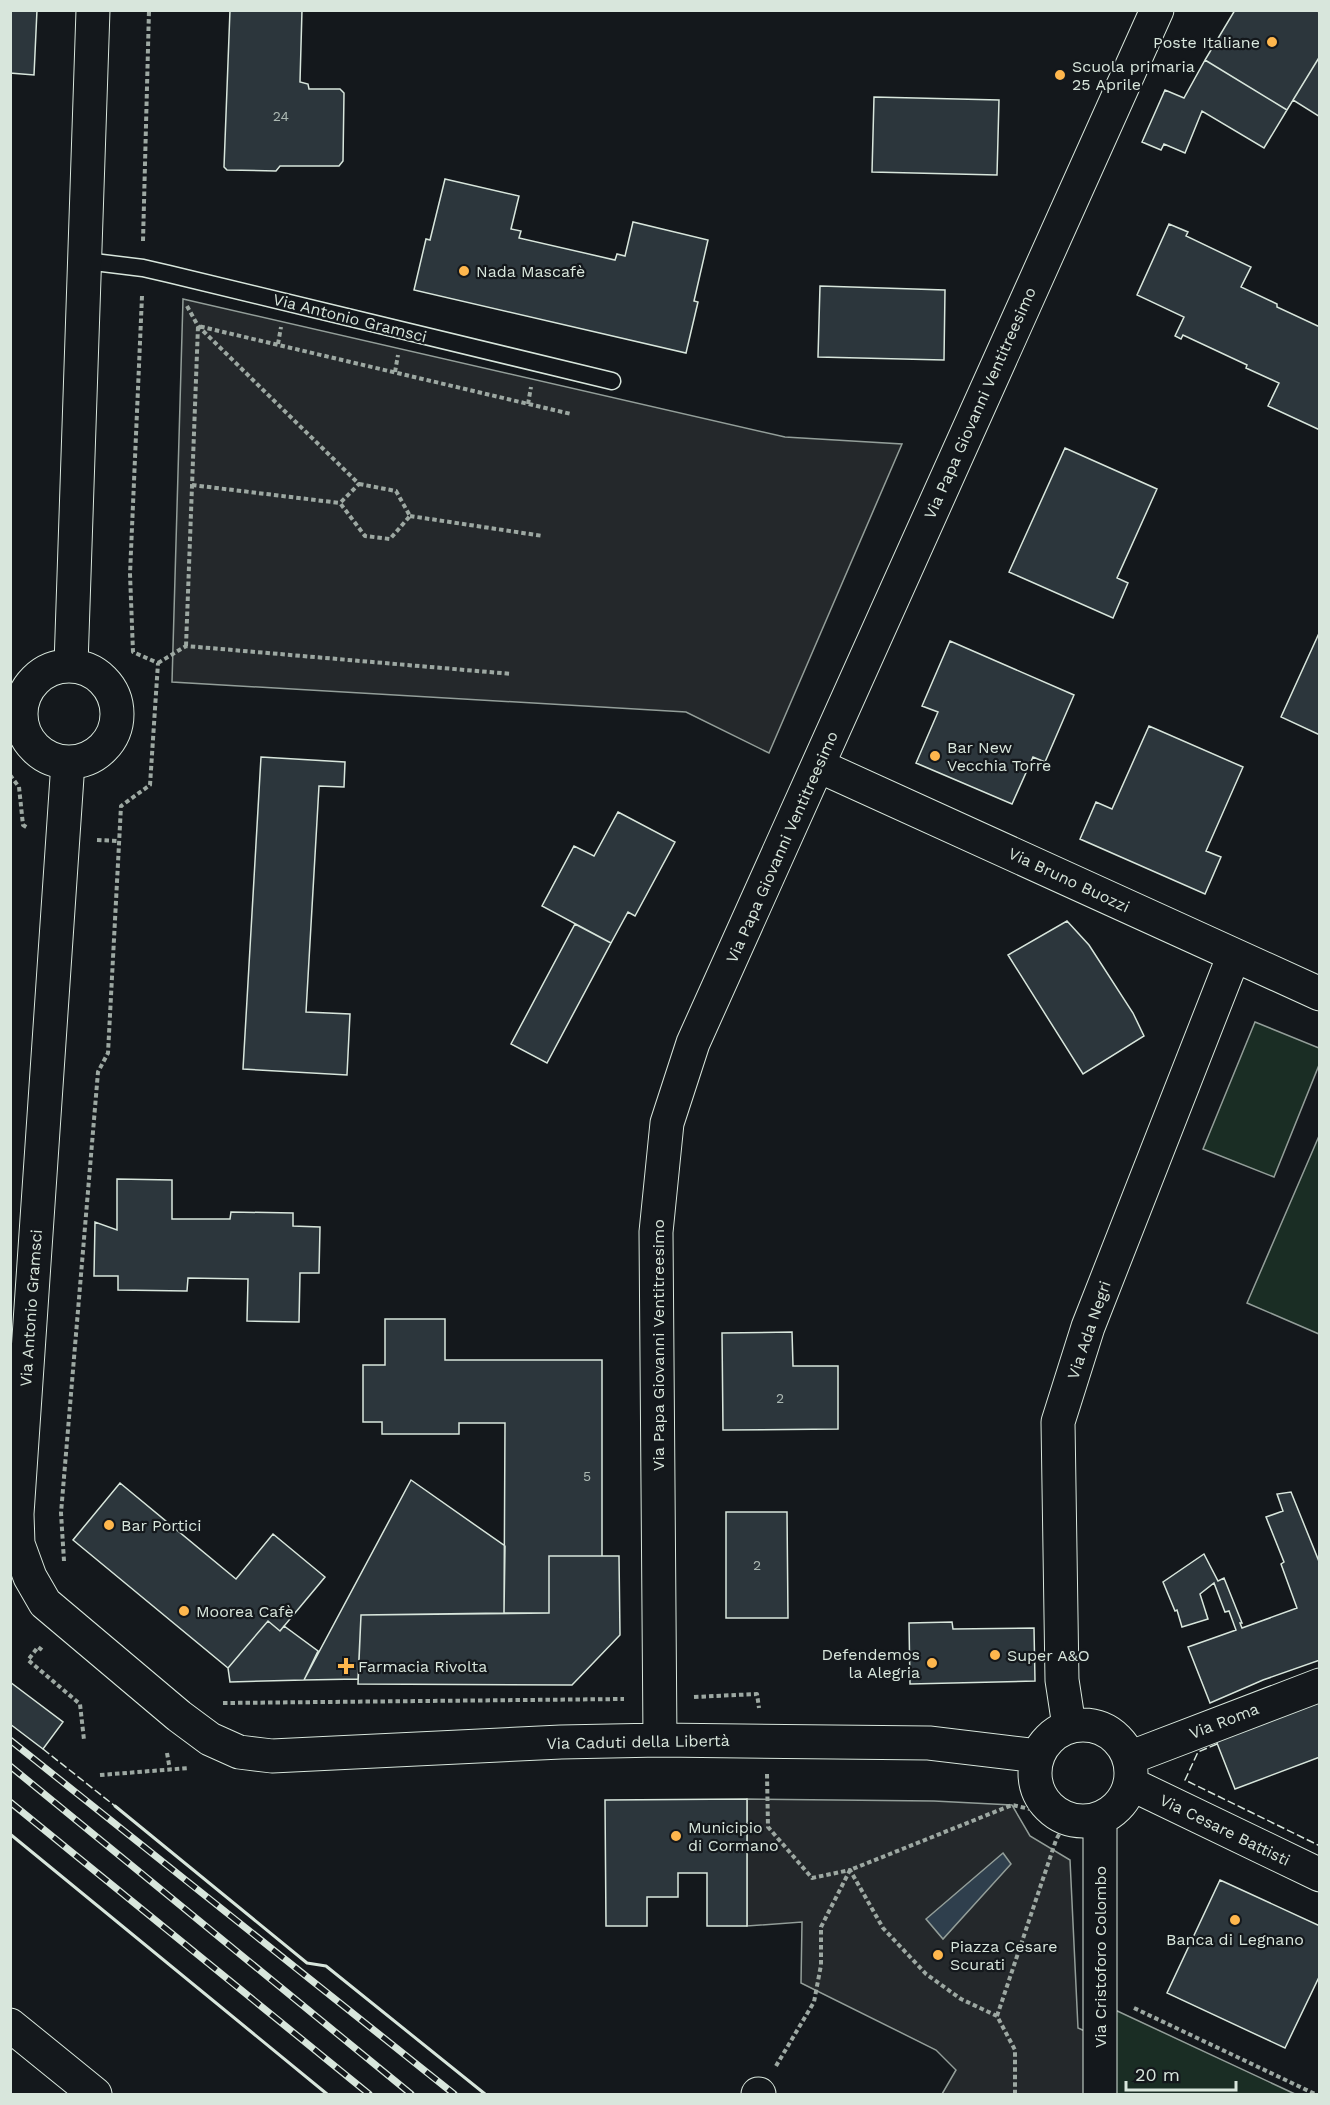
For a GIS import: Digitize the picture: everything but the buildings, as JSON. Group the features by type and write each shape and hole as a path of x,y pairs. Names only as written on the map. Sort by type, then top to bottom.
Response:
{"street":[{"path":"71,665 93,10"},
{"name":"Via Papa Giovanni Ventitreesimo","path":"660,1740 656,1232 667,1123 693,1043 1157,10"},
{"path":"71,665 88,669 102,678 112,691 117,707 116,723 110,739 99,751 84,760 68,762 52,759 37,751 27,739 15,705 33,681 44,672 57,666 71,665"},
{"name":"Via Antonio Gramsci","path":"68,762 17,1514 17,1557 45,1603 179,1716 210,1739 239,1752"},
{"name":"Via Bruno Buozzi","path":"819,765 1320,994"},
{"name":"Via Ada Negri","path":"1069,1726 1062,1680 1058,1422 1088,1327 1234,955"},
{"name":"Via Roma","path":"1130,1771 1320,1685"},
{"path":"1087,1725 1104,1729 1119,1739 1130,1771 1126,1798 1115,1811 1100,1819 1083,1822 1062,1817 1045,1803 1037,1789 1034,1773 1038,1756 1050,1738 1069,1726 1087,1725"},
{"name":"Via Caduti della Libertà","path":"239,1752 272,1756 561,1742 660,1740 929,1743 1038,1756"},
{"name":"Via Cesare Battisti","path":"1130,1771 1320,1875"},
{"name":"Via Cristoforo Colombo","path":"1100,1819 1100,2094"},
{"path":"10,2025 95,2094"}],"lane":[{"name":"Via Antonio Gramsci","path":"86,261 143,268 612,381"}],"path":[{"path":"149,10 143,268 130,574 133,652 158,663"},
{"path":"169,274 198,326 359,484 396,491 410,516"},
{"path":"198,326 571,414"},
{"path":"186,646 198,326"},
{"path":"340,503 359,484"},
{"path":"192,485 340,503 364,536 390,539 410,516"},
{"path":"410,516 543,536"},
{"path":"158,663 186,646 512,674"},
{"path":"65,1566 61,1514 98,1072 108,1053 122,806 150,785 158,663"},
{"path":"47,1655 38,1647 28,1660 80,1704 84,1740"},
{"path":"218,1701 226,1704 660,1698 757,1694 765,1741 768,1827 812,1878 850,1870 1012,1805 1062,1817 997,2016"},
{"path":"100,1775 189,1768"},
{"path":"850,1870 884,1928 926,1974 961,1999 997,2016 1015,2050 1015,2094"},
{"path":"759,2094 814,2002 821,1965 821,1927 850,1870"},
{"path":"1101,1992 1315,2094"}],"green space":[{"path":"1255,1022 1319,1048 1319,1065 1274,1177 1203,1149"},
{"path":"1319,1136 1319,1334 1247,1303"},
{"path":"1113,2009 1295,2094 1113,2094"}],"shaded area":[{"path":"183,299 785,437 902,444 769,753 686,712 172,682"},
{"name":"Piazza Cesare Scurati","path":"747,1799 934,1801 1012,1805 1030,1836 1070,1860 1078,2028 1087,2032 1089,2094 942,2094 956,2070 936,2050 801,1983 802,1922 747,1926"}],"water":[{"path":"1003,1853 1011,1864 943,1939 926,1919"}],"railway":[{"path":"10,1740 454,2094"},
{"path":"10,1766 411,2094"},
{"path":"10,1802 369,2094"}],"fence":[{"path":"1217,1744 1198,1752 1185,1780 1320,1846"},
{"path":"43,1749 115,1806"}],"wall":[{"path":"115,1806 307,1963 326,1966 485,2094"},
{"path":"10,1834 327,2094"}],"place":[{"name":"Poste Italiane","path":"1272,42"},
{"name":"Scuola primaria 25 Aprile","path":"1060,75"},
{"name":"Nada Mascafè","path":"464,271"},
{"name":"Bar New Vecchia Torre","path":"935,756"},
{"name":"Bar Portici","path":"109,1525"},
{"name":"Moorea Cafè","path":"184,1611"},
{"name":"Super A&O","path":"995,1655"},
{"name":"Defendemos la Alegria","path":"932,1663"},
{"name":"Farmacia Rivolta","path":"346,1666"},
{"name":"Municipio di Cormano","path":"676,1836"},
{"name":"Banca di Legnano","path":"1235,1920"},
{"name":"Piazza Cesare Scurati","path":"938,1955"}]}
